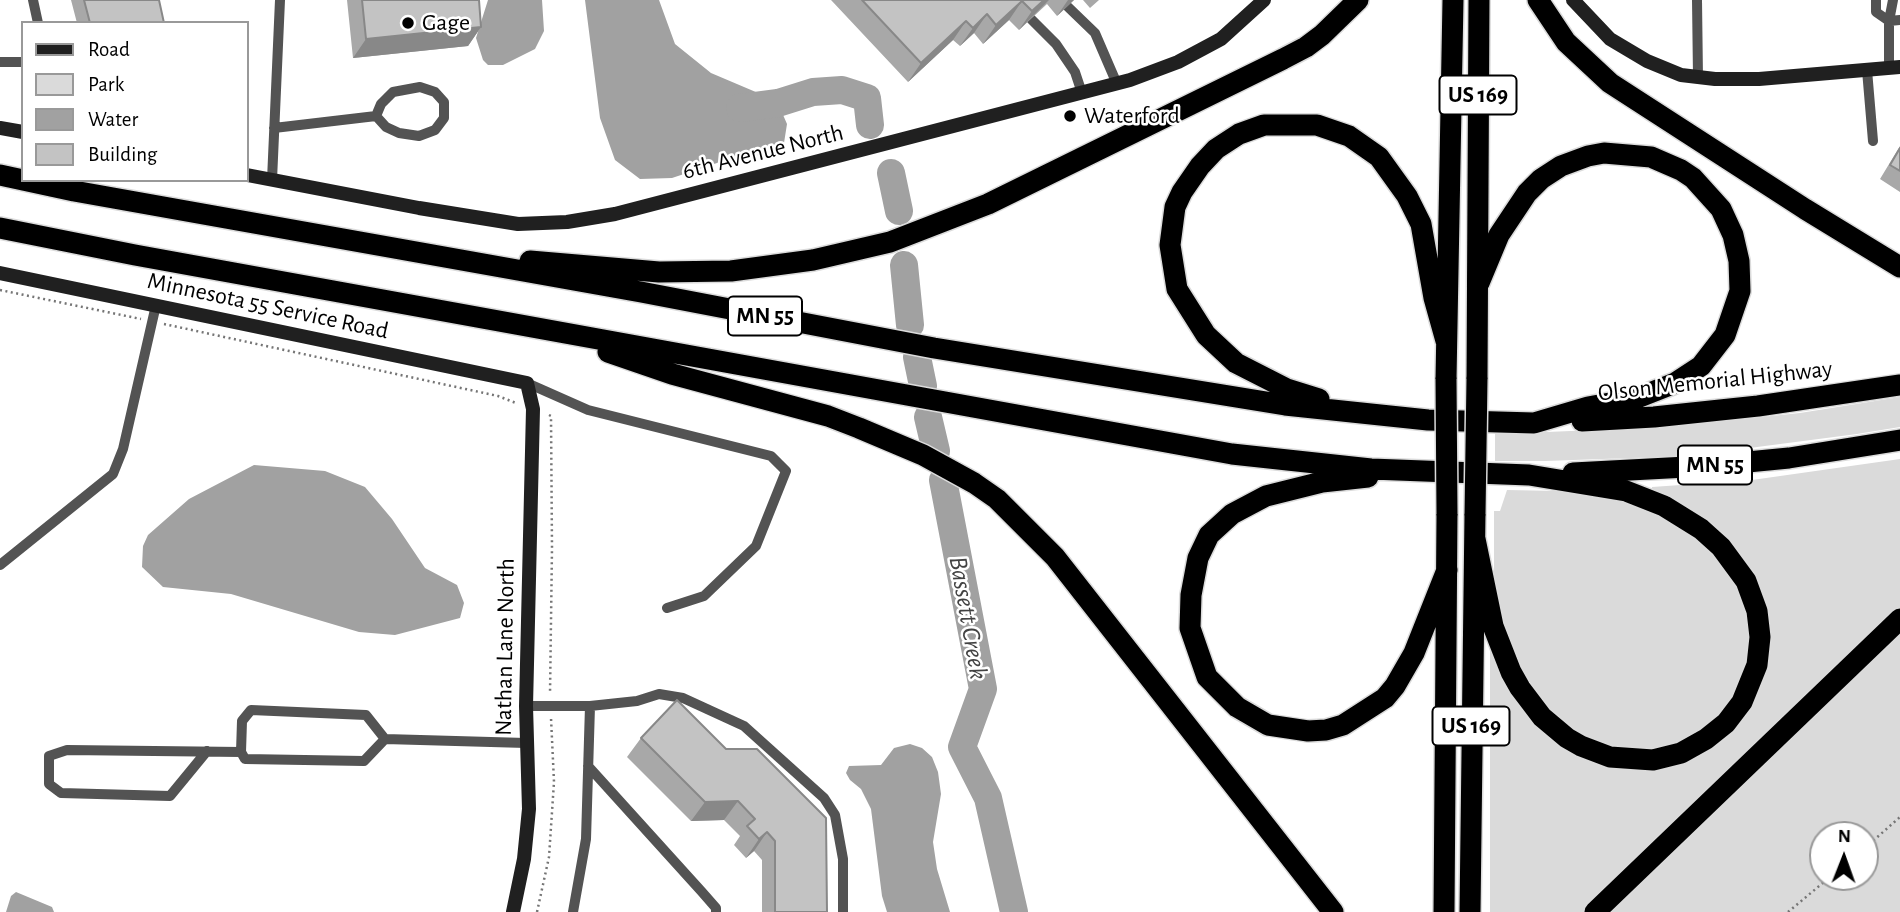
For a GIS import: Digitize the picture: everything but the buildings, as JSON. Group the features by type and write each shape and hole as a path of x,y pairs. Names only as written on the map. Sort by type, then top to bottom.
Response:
{"highway":[{"path":"426,255 659,272 701,272 758,269 869,248 912,235 988,204 1225,89 1306,47 1358,0"},
{"name":"US 169","path":"1444,912 1446,341 1453,0"},
{"name":"US 169","path":"1470,912 1479,283 1479,0"},
{"path":"1538,0 1566,42 1610,83 1900,267"},
{"path":"1390,418 1287,390 1236,363 1206,335 1177,289 1170,245 1175,208 1190,179 1227,140 1264,125 1317,125 1358,141 1379,157 1407,196 1418,217 1425,241 1434,298 1446,341"},
{"path":"1479,283 1499,235 1527,193 1551,172 1588,156 1635,154 1658,159 1681,170 1713,198 1733,235 1740,261 1736,307 1725,335 1701,366 1675,383 1636,398 1588,407 1534,423"},
{"name":"MN 55","path":"0,175 21,180"},
{"name":"MN 55","path":"32,182 1122,380 1390,418 1534,423"},
{"name":"MN 55","path":"0,228 135,256 1232,454 1371,469 1529,475 1706,466 1788,458 1900,440"},
{"path":"554,332 672,374 828,416 923,455 997,499 1055,557 1333,912"},
{"name":"Olson Memorial Highway","path":"1534,423 1654,417 1758,406 1900,385"},
{"path":"1427,472 1345,480 1285,490 1248,505 1219,524 1203,547 1192,579 1190,628 1207,677 1237,707 1268,725 1297,730 1326,730 1343,725 1378,702 1395,686 1413,653 1447,570"},
{"path":"1475,539 1493,626 1507,664 1532,705 1567,738 1610,757 1653,760 1694,747 1717,731 1734,714 1749,690 1757,665 1760,624 1746,581 1721,547 1689,520 1648,499 1626,491 1529,475"},
{"path":"1595,912 1900,619"}],"street":[{"name":"6th Avenue North","path":"248,175 419,208 518,223 567,222 615,214 1117,84 1178,62 1221,39 1264,0"},
{"path":"1573,0 1602,32 1627,50 1664,69 1698,78 1759,79 1894,68"},
{"path":"0,128 21,132"},
{"name":"Minnesota 55 Service Road","path":"0,273 527,383"},
{"name":"Nathan Lane North","path":"513,912 524,859 529,809 526,706 533,409 527,383"}],"lane":[{"path":"33,0 38,21"},
{"path":"271,180 280,0"},
{"path":"1697,0 1698,78"},
{"path":"1876,0 1876,12 1894,20"},
{"path":"1893,0 1894,68"},
{"path":"1067,6 1095,33 1117,84"},
{"path":"1031,19 1056,44 1074,72 1082,93"},
{"path":"0,62 21,62"},
{"path":"1867,70 1874,141"},
{"path":"408,88 435,92 443,102 444,118 435,130 419,136 386,127 376,116 381,104 393,93 408,88"},
{"path":"274,128 376,116"},
{"path":"0,565 113,474 123,449 156,305"},
{"path":"527,383 588,410 771,456 786,471 756,546 704,596 667,608"},
{"path":"526,706 590,706 637,701 659,694 683,698 744,726 824,798 835,815 843,859 843,912"},
{"path":"573,912 586,839 590,706"},
{"path":"385,739 366,715 251,710 242,721 241,752 245,759 364,761 385,739 526,743"},
{"path":"207,751 170,796 61,793 49,784 49,756 66,750 207,751 241,752"},
{"path":"588,766 702,892 716,908 716,912"}],"path":[{"path":"0,290 498,396 551,416 550,706 554,782 549,857 537,912"},
{"path":"1879,836 1900,817"},
{"path":"1788,912 1813,891"}],"green space":[{"path":"1900,397 1900,427 1857,434 1688,456 1495,461 1495,431 1547,432 1667,427 1800,413"},
{"path":"1900,459 1900,610 1588,912 1490,912 1490,642 1524,706 1638,769 1752,703 1764,676 1770,648 1765,605 1651,492 1652,487 1752,480"},
{"path":"1507,490 1560,491 1609,496 1662,513 1704,540 1745,596 1753,650 1726,713 1676,747 1632,753 1588,741 1540,702 1507,649 1494,581 1494,511 1500,511"},
{"path":"1900,629 1900,912 1608,912"}],"water":[{"path":"488,0 542,0 544,31 535,49 503,65 488,65 483,60 476,38"},
{"path":"585,0 659,0 675,44 711,73 777,101 787,124 784,143 770,154 720,162 672,178 640,179 615,160 600,118"},
{"path":"254,465 325,471 365,487 392,519 425,568 457,585 464,603 460,618 395,635 359,632 231,594 163,587 142,567 143,546 148,535 189,499"},
{"path":"910,744 922,748 932,757 938,772 941,794 933,842 937,869 950,912 887,912 882,896 871,809 861,789 846,773 849,766 881,765 894,748"},
{"path":"16,892 52,907 54,912 6,912 11,896"}],"waterway":[{"name":"Bassett Creek","path":"740,108 778,103 813,92 842,90 867,98 870,125"},
{"name":"Bassett Creek","path":"891,173 899,211"},
{"name":"Bassett Creek","path":"904,265 910,325"},
{"name":"Bassett Creek","path":"917,357 923,386"},
{"name":"Bassett Creek","path":"928,417 936,451"},
{"name":"Bassett Creek","path":"943,480 983,689 962,747 988,798 1014,912"}],"place":[{"name":"Gage","path":"408,23"},
{"name":"Waterford","path":"1070,116"}]}
